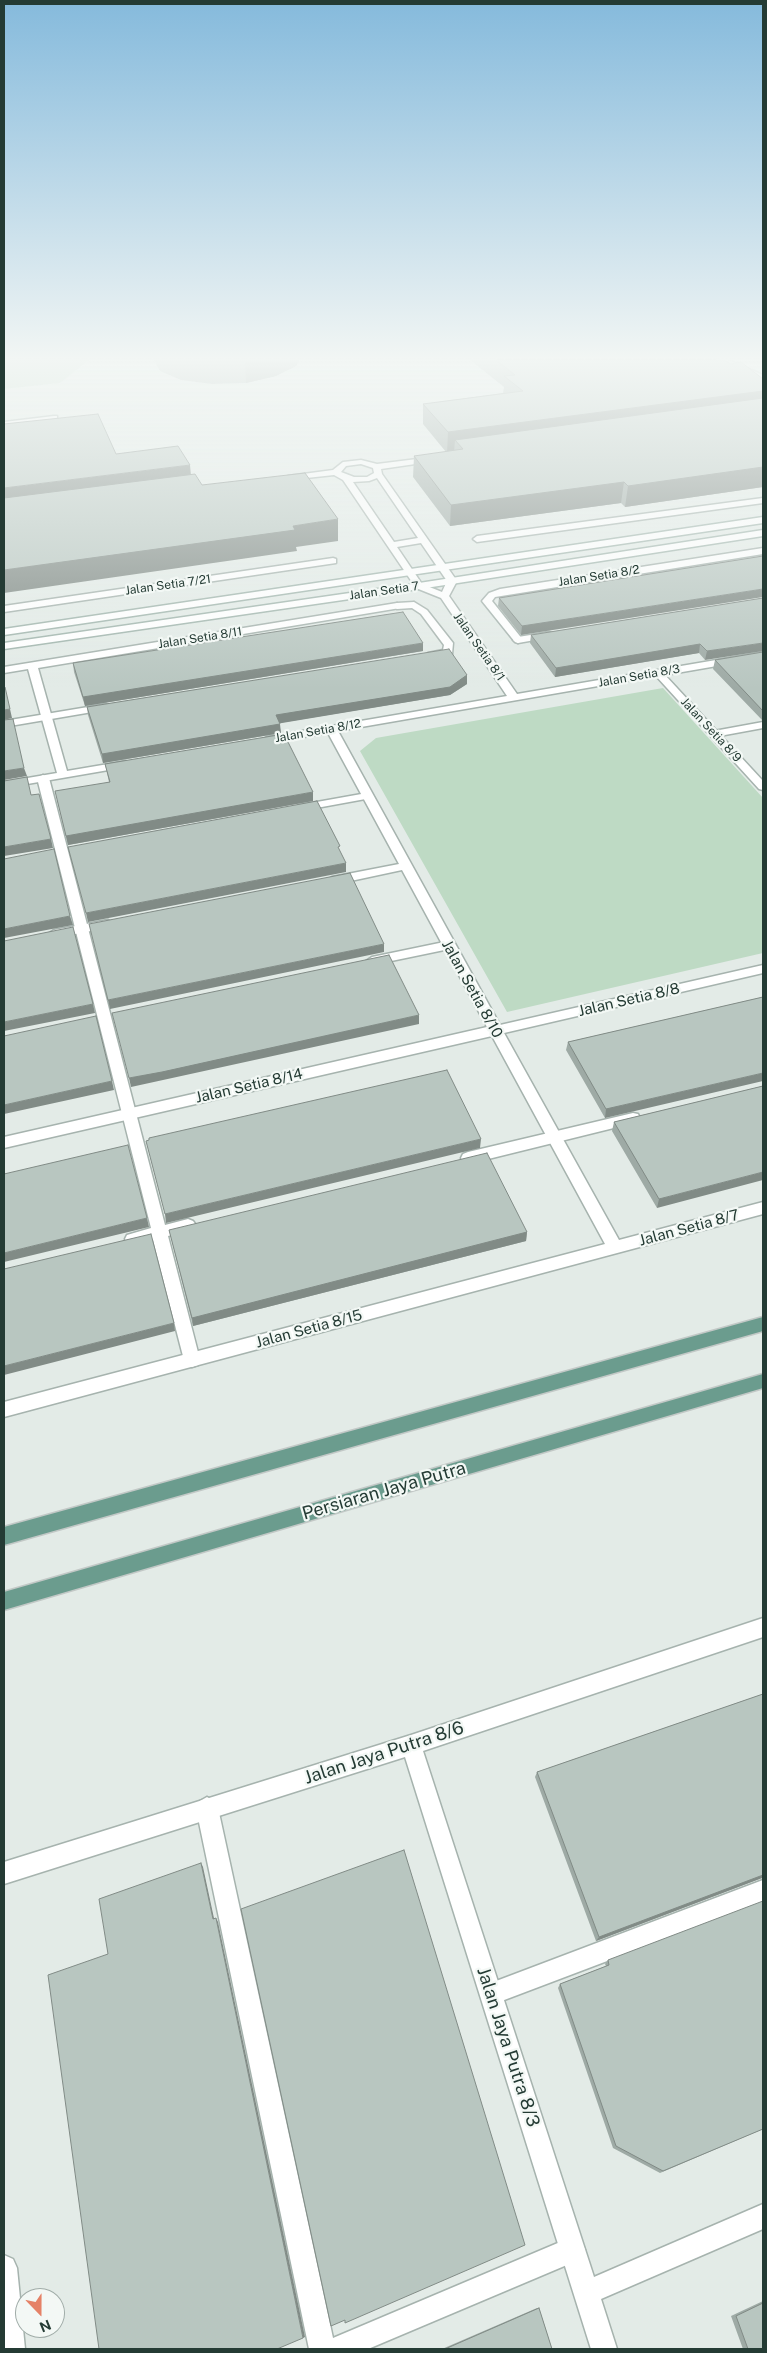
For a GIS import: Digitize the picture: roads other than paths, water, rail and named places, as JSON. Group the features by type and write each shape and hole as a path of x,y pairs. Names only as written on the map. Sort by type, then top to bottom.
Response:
{"main road":[{"path":"4,1536 763,1324"},
{"name":"Persiaran Jaya Putra","path":"4,1601 763,1381"}],"street":[{"path":"347,479 362,480 378,470 452,581"},
{"path":"277,480 336,472 347,479 419,586"},
{"path":"477,539 763,500"},
{"name":"Jalan Setia 7","path":"4,632 763,520"},
{"name":"Jalan Setia 7","path":"4,646 419,586 763,533"},
{"path":"390,545 423,540"},
{"name":"Jalan Setia 8/2","path":"558,634 518,640 487,601 492,595 500,592 763,551"},
{"name":"Jalan Setia 7/21","path":"4,609 333,561"},
{"name":"Jalan Setia 8/1","path":"444,596 452,581"},
{"name":"Jalan Setia 8/1","path":"419,586 444,596 514,698"},
{"name":"Jalan Setia 8/11","path":"4,670 397,606 414,605 424,612 449,644 448,652 419,657"},
{"name":"Jalan Setia 8/3","path":"514,698 763,655"},
{"path":"32,666 63,775"},
{"name":"Jalan Setia 8/9","path":"658,673 763,787"},
{"name":"Jalan Setia 8/12","path":"254,742 514,698"},
{"path":"4,724 115,706"},
{"path":"714,734 763,725"},
{"name":"Jalan Setia 8/10","path":"331,729 615,1248"},
{"path":"4,785 139,762"},
{"path":"43,778 192,1360"},
{"path":"291,810 367,796"},
{"path":"317,883 406,866"},
{"path":"43,937 121,921"},
{"path":"362,963 448,945"},
{"name":"Jalan Setia 8/8","path":"495,1030 763,969"},
{"name":"Jalan Setia 8/14","path":"4,1143 495,1030"},
{"path":"458,1161 649,1114"},
{"name":"Jalan Setia 8/7","path":"615,1248 763,1208"},
{"path":"114,1243 198,1223"},
{"name":"Jalan Setia 8/15","path":"4,1410 615,1248"},
{"name":"Jalan Jaya Putra 8/6","path":"4,1874 207,1808 411,1745 763,1626"},
{"name":"Jalan Jaya Putra 8/3","path":"411,1745 604,2349"},
{"path":"207,1808 322,2349"},
{"path":"491,1994 763,1891"},
{"path":"586,2293 763,2216"},
{"path":"338,2349 572,2250"},
{"path":"4,2268 12,2349"}]}
